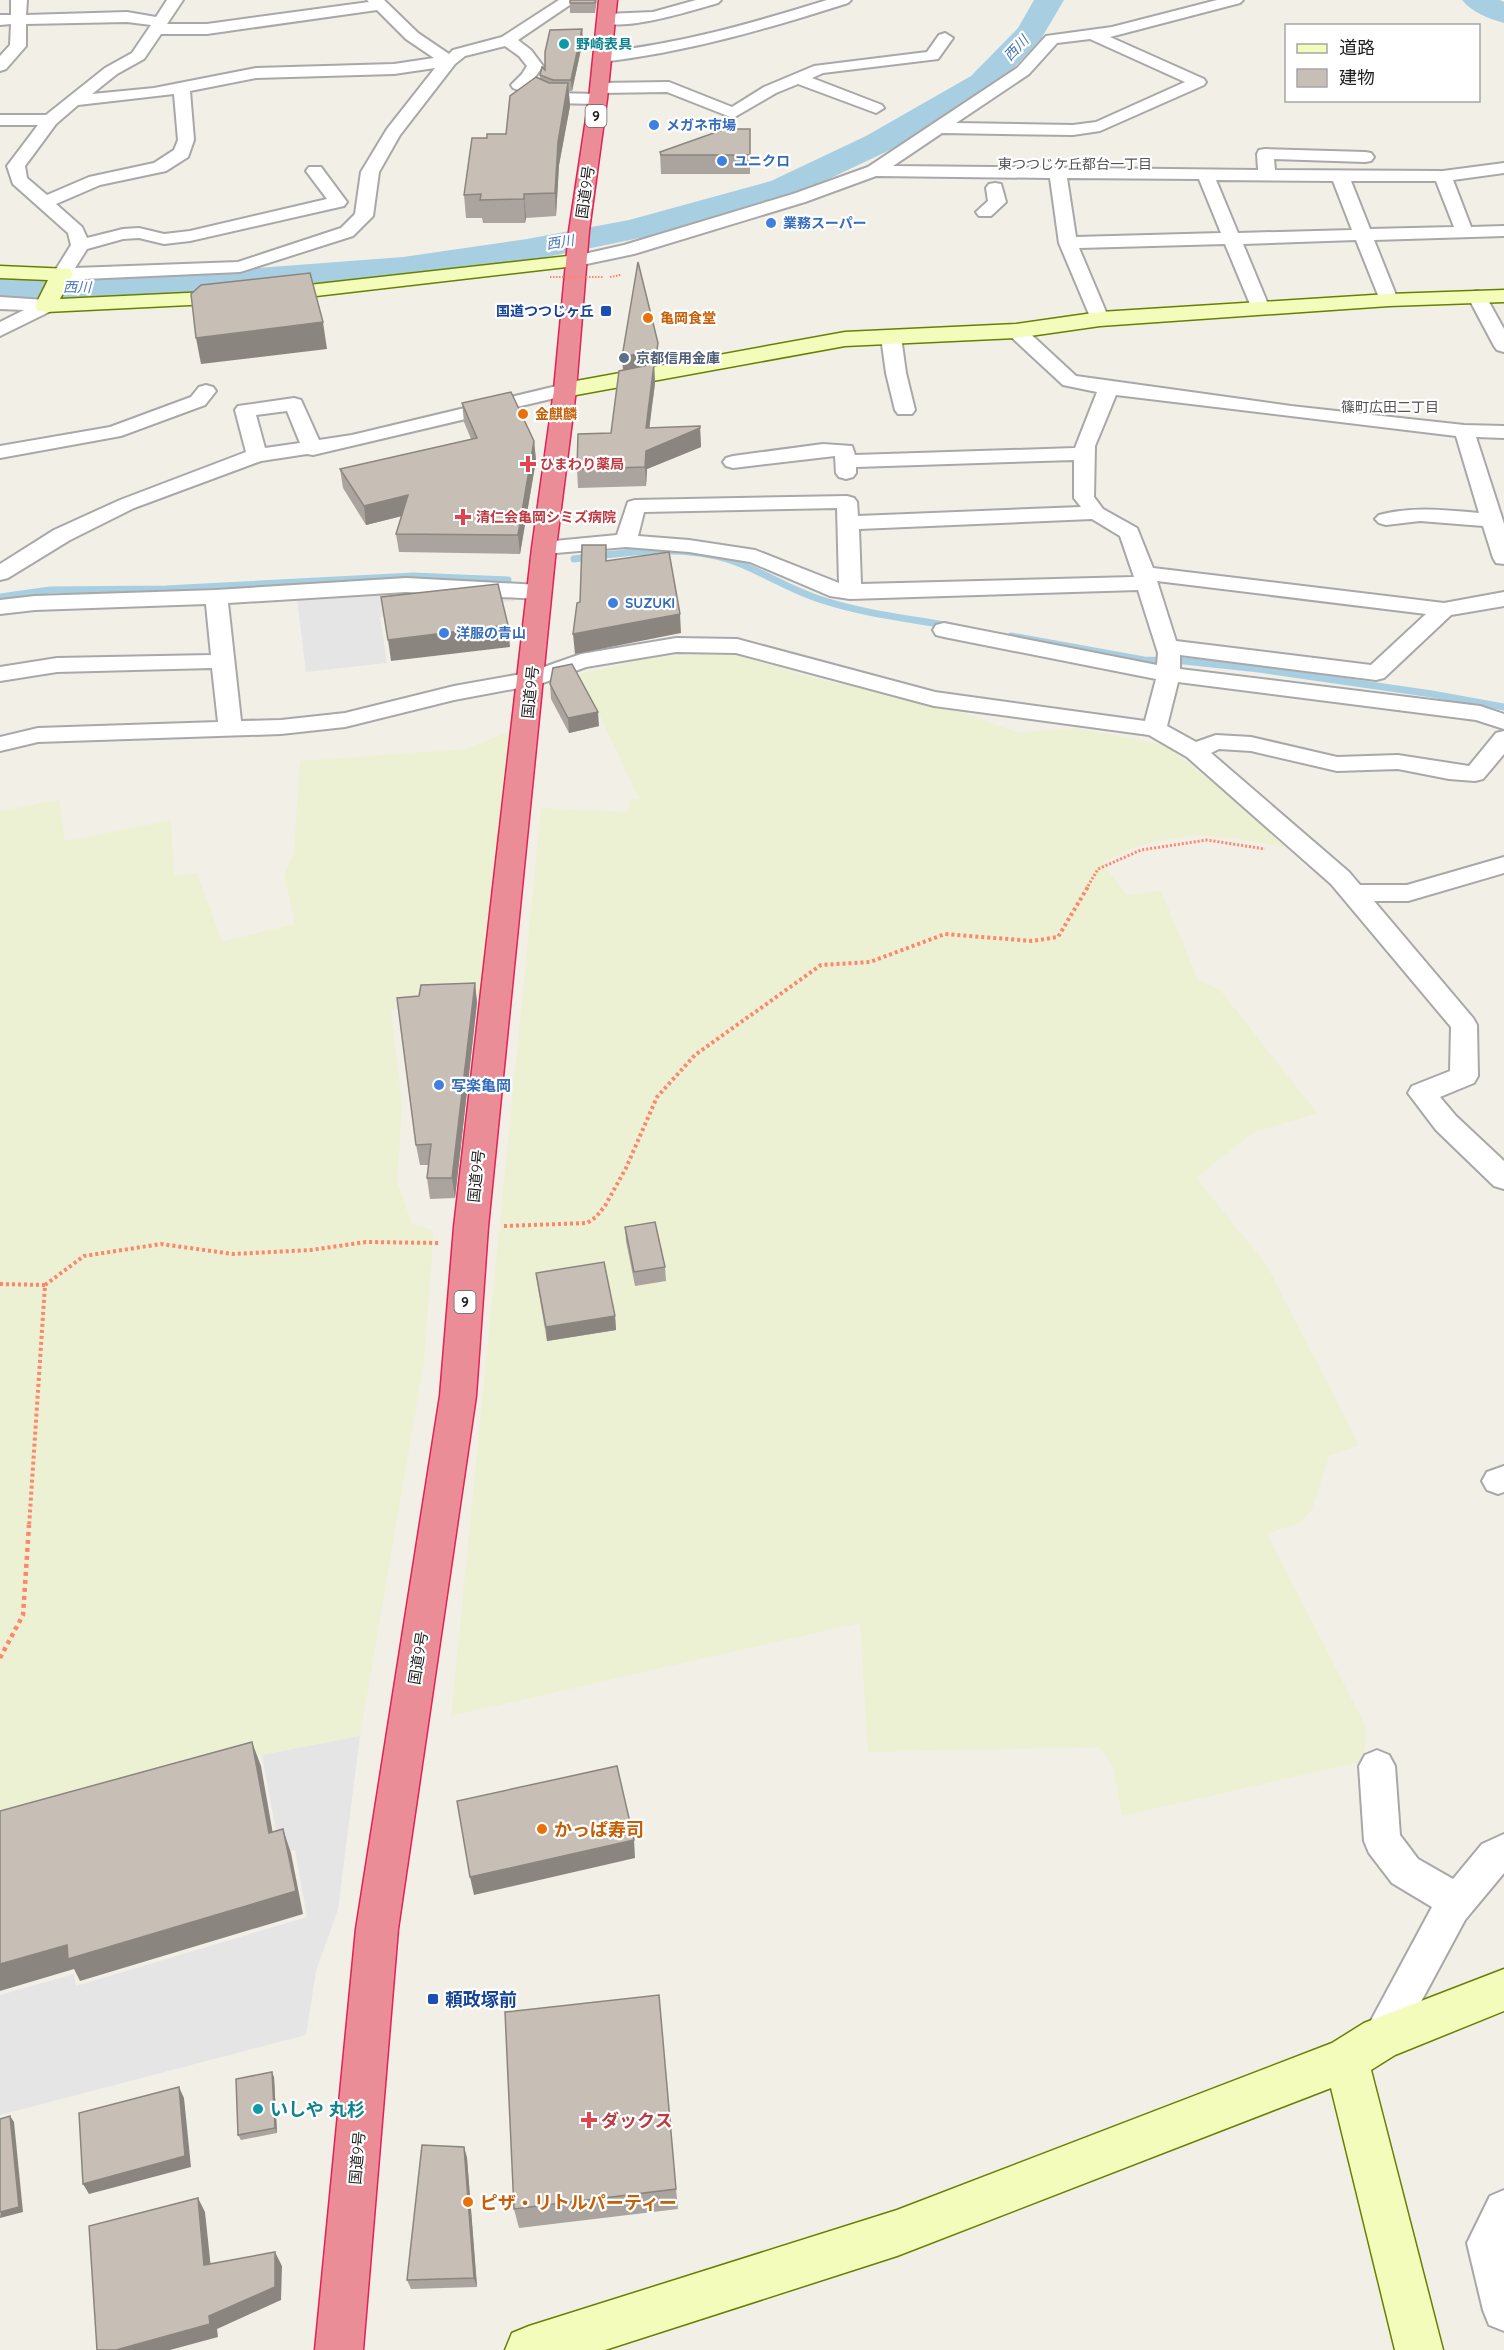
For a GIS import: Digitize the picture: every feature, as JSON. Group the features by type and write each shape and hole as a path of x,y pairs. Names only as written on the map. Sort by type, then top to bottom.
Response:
{"highway":[{"name":"国道9号","path":"339,2350 377,1929 458,1396 470,1234 532,679 544,548 565,390 577,260 607,10"}],"street":[{"path":"0,66 18,46 19,0"},
{"path":"80,245 76,231 19,180 16,166 50,120 111,71 138,56 175,0"},
{"path":"0,272 61,276 240,267 347,232 364,216 370,172 393,133 449,61 459,53 508,40 569,0"},
{"path":"607,10 654,17 713,0"},
{"path":"602,57 645,54 723,37 843,0"},
{"path":"0,303 273,295 577,260 628,250 799,198 874,171 1023,71 1052,39 1113,32 1235,0"},
{"path":"0,20 127,17 157,26 207,29 378,3 412,36 449,61"},
{"path":"940,128 1073,130 1100,126 1198,82 1093,35"},
{"path":"508,40 525,53 535,66 529,77 519,85 551,98 598,93 669,79 734,113 770,90 820,69 932,56 945,38"},
{"path":"72,101 154,93 255,73 394,69 449,61"},
{"path":"796,78 876,108"},
{"path":"44,203 94,182 160,167 182,153 186,140 182,87"},
{"path":"0,120 50,120"},
{"path":"1266,175 1265,154 1373,157 1382,176"},
{"path":"985,212 997,202 986,189 1058,180 1205,174 1443,176 1504,168"},
{"path":"0,330 48,302 80,245 123,234 139,233 164,239 190,236 338,202 315,171"},
{"path":"874,171 1058,180"},
{"path":"1205,174 1261,309"},
{"path":"1340,176 1389,300"},
{"path":"1443,176 1464,231"},
{"path":"1058,180 1068,243 1100,319"},
{"path":"1068,243 1231,236 1504,231"},
{"path":"0,573 62,535 127,504 257,455 312,449 437,422 565,390 845,339 1016,331 1100,319 1389,300 1504,296"},
{"path":"1477,297 1504,346"},
{"path":"1016,331 1070,381 1108,388 1464,431 1504,432"},
{"path":"891,337 905,410"},
{"path":"1108,388 1105,401 1085,446 1084,498 1096,513 1129,533 1146,578 1166,646 1168,674 1155,729"},
{"path":"0,452 114,432 198,401 206,391"},
{"path":"257,455 245,410 294,404 312,449"},
{"path":"1464,431 1504,558"},
{"path":"733,462 823,450 845,450 850,592"},
{"path":"846,461 1084,454"},
{"path":"626,541 635,506 848,512 1096,513"},
{"path":"1386,519 1420,515 1492,520"},
{"path":"544,548 626,541 689,546 755,556 838,591 850,592 1146,578 1444,610 1504,598"},
{"path":"0,607 35,603 216,597 406,585 540,592"},
{"path":"216,597 230,729"},
{"path":"1166,646 1376,673 1444,610"},
{"path":"944,630 1168,674 1480,713 1504,722"},
{"path":"0,744 38,735 281,727 345,720 454,693 532,679 581,661 676,645 737,646 934,699 1155,729 1195,752 1341,878 1464,1025 1464,1076 1422,1093 1446,1124 1504,1178"},
{"path":"0,674 57,665 224,661"},
{"path":"1195,752 1216,742 1251,744 1337,764 1398,762 1449,772 1475,774 1504,738"},
{"path":"1354,893 1408,893 1504,865"},
{"path":"1377,1766 1382,1841 1405,1871 1457,1902"},
{"path":"1419,2350 1363,2050 1457,1902 1495,1856 1504,1851"},
{"path":"529,2350 897,2233 1363,2050 1504,1990"},
{"path":"1504,2210 1487,2243 1504,2310"}],"path":[{"path":"0,1284 45,1285 84,1256 161,1245 233,1254 311,1250 366,1242 417,1244 470,1234 587,1223 596,1217 605,1206 626,1168 657,1097 664,1088 695,1055 820,965 870,962 945,934 1032,941 1058,938 1098,869 1141,850 1207,840 1316,857"},
{"path":"0,1658 23,1615 45,1285"}],"green space":[{"path":"734,653 805,676 953,709 1019,733 1075,728 1165,745 1298,849 1238,839 1194,835 1135,847 1102,863 1127,895 1161,891 1198,980 1220,990 1317,1113 1252,1133 1196,1178 1266,1264 1359,1445 1329,1456 1312,1510 1301,1522 1267,1534 1366,1727 1364,1761 1122,1816 1113,1766 1099,1747 868,1752 860,1623 451,1716 541,808 628,812 630,800 639,798 591,697 577,675 652,657"},
{"path":"511,731 484,994 415,1001 391,1011 402,1106 397,1182 412,1224 433,1230 433,1243 424,1361 360,1736 262,1755 0,1825 0,811 59,800 65,841 171,820 174,876 197,873 222,942 295,924 284,874 294,853 300,761 466,749"}],"shaded area":[{"path":"420,591 514,597 514,601 380,617 387,663 306,672 297,599"},
{"path":"360,1736 338,1909 316,1971 306,2035 0,2115 0,1995 74,1974 76,1986 307,1917 295,1850 280,1853 262,1755"}],"building":[{"path":"570,0 595,0 595,3 570,3"},
{"path":"582,29 571,80 553,80 540,75 542,67 545,70 545,52 550,30"},
{"path":"536,77 549,83 568,83 558,142 555,193 524,194 524,199 480,200 481,194 464,195 472,138 487,138 487,134 506,134 510,96"},
{"path":"725,129 750,129 750,155 661,155 660,152"},
{"path":"638,262 658,343 657,350 622,357"},
{"path":"310,273 323,322 196,338 191,294 201,285"},
{"path":"654,364 646,428 700,426 700,428 646,451 645,467 577,469 578,434 611,433 619,371"},
{"path":"511,392 534,441 518,535 396,534 408,495 364,506 340,469 477,438 462,403"},
{"path":"582,545 606,545 606,561 669,552 680,614 573,634 577,603 580,602"},
{"path":"498,584 508,625 388,640 381,597"},
{"path":"572,664 598,712 568,718 550,684 553,668"},
{"path":"475,983 452,1178 427,1178 431,1144 416,1145 397,998 419,996 421,985"},
{"path":"655,1222 665,1267 634,1272 625,1227"},
{"path":"604,1262 615,1316 546,1327 536,1273"},
{"path":"252,1742 269,1833 283,1829 296,1891 68,1959 67,1945 0,1964 0,1811"},
{"path":"617,1766 634,1840 470,1877 457,1801"},
{"path":"659,1995 676,2189 514,2209 505,2012"},
{"name":"いしや 丸杉","path":"272,2072 275,2128 238,2135 236,2079"},
{"path":"179,2087 185,2156 83,2184 79,2113"},
{"path":"10,2116 19,2207 0,2212 0,2119"},
{"path":"422,2145 464,2147 474,2278 407,2280"},
{"path":"198,2198 204,2265 275,2252 275,2287 209,2316 210,2324 116,2350 97,2350 89,2226"}],"waterway":[{"name":"西川","path":"0,286 138,288 403,268 527,250 633,230 783,188 878,143 982,83 1030,33 1049,0"},
{"name":"西川","path":"1477,0 1504,14"},
{"path":"574,559 654,551 714,556 733,561 805,594 832,603 882,615 950,626"},
{"path":"0,597 50,590 166,589 413,576 508,580"},
{"path":"1011,636 1144,660 1184,661 1259,669 1432,694 1504,707"}],"place":[{"name":"野崎表具","path":"564,44"},
{"name":"メガネ市場","path":"654,125"},
{"name":"ユニクロ","path":"722,161"},
{"name":"業務スーパー","path":"771,223"},
{"name":"国道つつじヶ丘","path":"606,311"},
{"name":"亀岡食堂","path":"648,318"},
{"name":"京都信用金庫","path":"624,358"},
{"name":"金麒麟","path":"523,414"},
{"name":"ひまわり薬局","path":"528,464"},
{"name":"清仁会亀岡シミズ病院","path":"463,517"},
{"name":"SUZUKI","path":"613,603"},
{"name":"洋服の青山","path":"444,633"},
{"name":"写楽亀岡","path":"439,1085"},
{"name":"かっぱ寿司","path":"542,1829"},
{"name":"頼政塚前","path":"433,1999"},
{"name":"いしや 丸杉","path":"258,2109"},
{"name":"ダックス","path":"589,2120"},
{"name":"ピザ・リトルパーティー","path":"468,2202"}],"district":[{"name":"東つつじケ丘都台一丁目","path":"1075,164"},
{"name":"篠町広田二丁目","path":"1390,407"}]}
